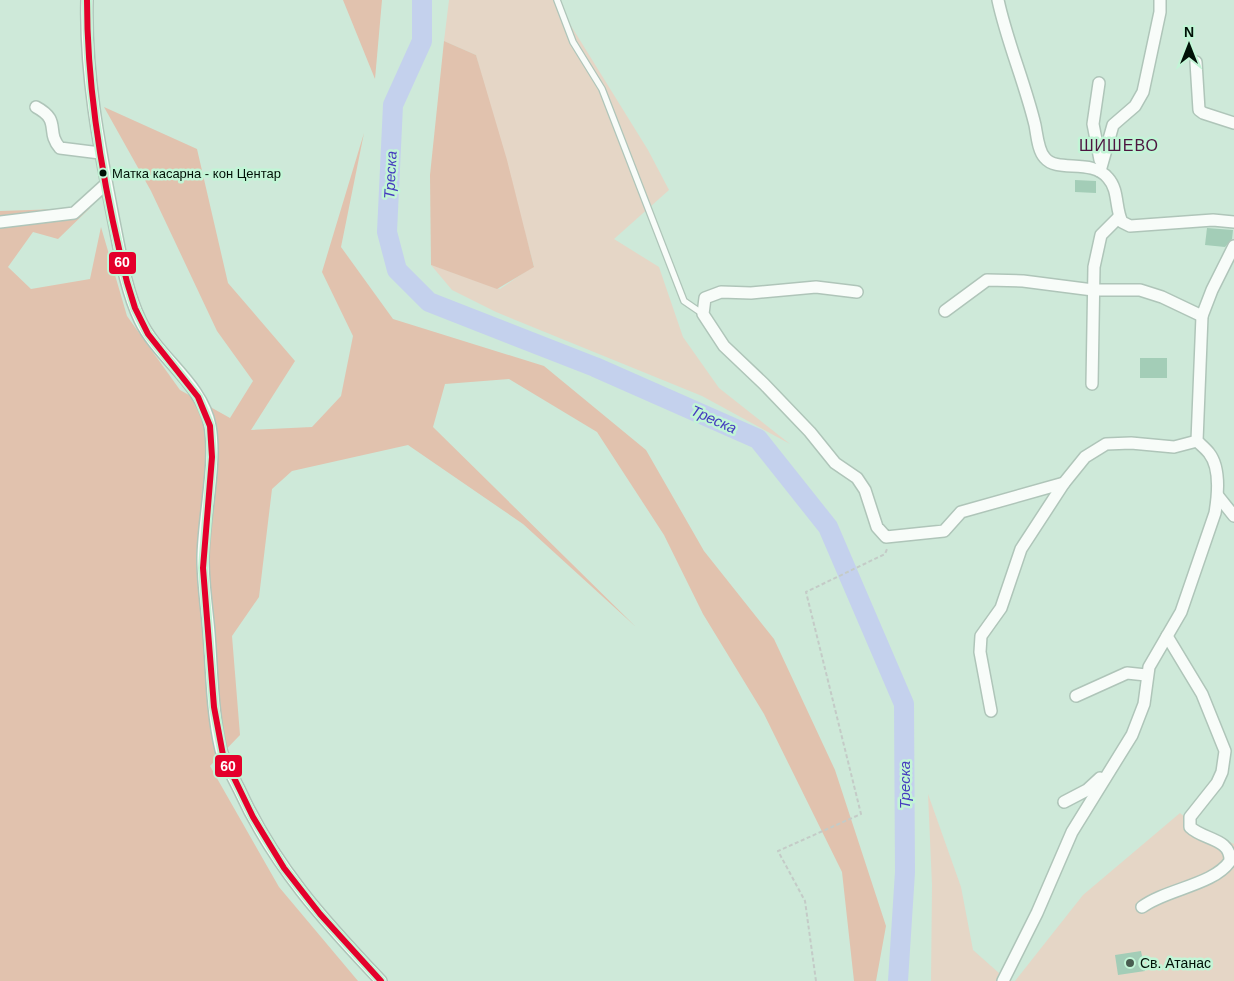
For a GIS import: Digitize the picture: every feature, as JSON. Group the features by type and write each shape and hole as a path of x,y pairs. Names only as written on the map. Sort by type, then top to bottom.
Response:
{"street":[{"path":"87,0 86,24 100,152 120,250 140,320 164,355 195,391 203,405 210,427 210,466 203,560 214,707 222,752 249,812 279,862 329,927 380,981"},
{"path":"998,0 1003,22 1029,99 1043,157 1051,164 1090,167 1100,171 1109,178 1115,190 1120,217 1125,224 1137,226 1213,220 1234,222"},
{"path":"1100,171 1113,125 1136,106 1142,92 1160,12 1160,0"},
{"path":"1196,62 1199,110 1234,123"},
{"path":"1099,83 1094,124 1099,148 1100,171"},
{"path":"36,108 48,114 52,122 55,142 60,148 100,152"},
{"path":"0,222 74,213 106,184"},
{"path":"1092,384 1094,267 1101,235 1120,217"},
{"path":"1003,981 1037,913 1072,832 1107,772 1132,735 1144,704 1146,675 1151,662 1182,612 1215,513 1218,496 1215,469 1210,454 1197,441 1202,316 1212,290 1234,246"},
{"path":"945,311 987,280 1023,281 1094,290 1140,290 1162,297 1202,316"},
{"path":"857,292 816,288 752,293 721,292 706,298 702,314 724,346 810,432 835,463 857,478 865,490 878,527 886,537 944,531 961,512 1064,482"},
{"path":"992,711 980,652 981,636 1001,608 1021,549 1064,482 1085,456 1106,444 1131,443 1174,447 1197,441"},
{"path":"1218,496 1234,516"},
{"path":"1142,908 1154,898 1215,874 1225,868 1230,861 1228,849 1190,827 1190,817 1219,778 1225,751 1202,694 1167,636"},
{"path":"1076,696 1128,673 1146,675"},
{"path":"1064,802 1086,790 1107,772"}],"lane":[{"path":"557,0 573,42 602,89 684,301 702,314"}],"path":[{"path":"816,981 805,902 778,851 861,814 806,592 886,554"}],"shaded area":[{"path":"343,0 382,0 375,79"},
{"path":"449,0 555,0 648,150 669,190 614,239 659,267 683,337 719,388 790,444 702,396 496,312 452,290 431,265 500,289 534,266 476,55 444,41"},
{"path":"444,41 476,55 507,160 534,267 497,289 431,265 430,175"},
{"path":"104,107 197,149 228,283 295,361 251,430 312,427 341,396 353,336 322,272 364,133 341,247 393,319 544,366 646,450 704,551 774,639 835,770 886,926 876,981 854,981 842,872 764,714 703,614 664,535 597,432 509,379 445,384 433,427 636,627 523,524 408,445 292,471 272,489 259,597 232,636 240,735 210,766 279,887 358,981 0,981 0,211 90,208 58,239 33,232 8,267 31,289 90,279 101,227 127,316 180,390 230,418 253,381 217,331 151,191"},
{"path":"928,794 961,887 973,950 1008,981 931,981 932,885"},
{"path":"1180,813 1197,827 1234,844 1234,981 1015,981 1083,895"}],"building":[{"path":"1075,180 1096,181 1096,193 1075,192"},
{"path":"1207,228 1233,230 1232,239 1225,247 1205,245"},
{"path":"1140,358 1167,358 1167,378 1140,378"},
{"name":"Св. Атанас","path":"1141,951 1145,971 1118,975 1115,955"}],"waterway":[{"name":"Треска","path":"422,0 422,41 393,105 387,232 397,270 429,302 595,367 758,439 828,527 904,704 905,872 898,981"}],"transit line":[{"name":"60","path":"87,0 90,71 98,143 111,213 127,282 135,308 148,334 198,397 210,426 212,457 203,568 214,707 223,755 253,817 284,868 320,914 381,981"}],"place":[{"name":"Матка касарна - кон Центар","path":"103,173"},
{"name":"Св. Атанас","path":"1130,963"}],"district":[{"name":"ШИШЕВО","path":"1119,145"}]}
